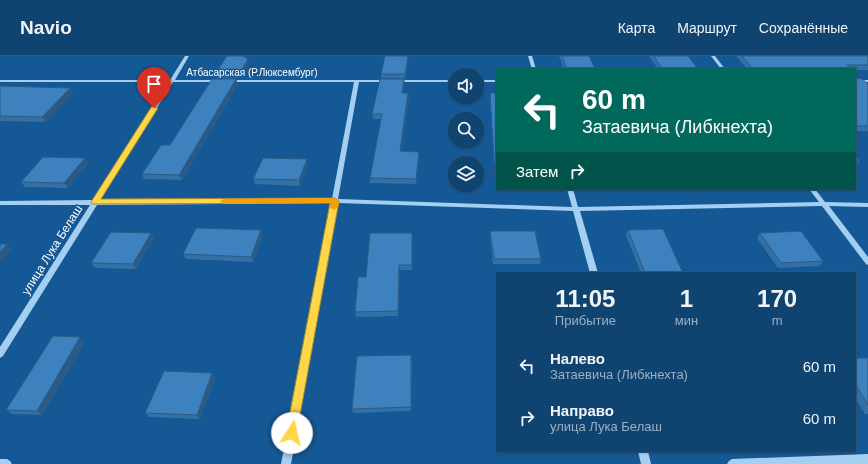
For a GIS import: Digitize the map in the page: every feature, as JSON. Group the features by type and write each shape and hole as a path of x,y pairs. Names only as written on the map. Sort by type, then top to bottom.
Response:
{"street":[{"name":"улица Лука Белаш","path":"0,354 187,56"},
{"path":"530,56 534,68"},
{"path":"713,56 722,68"},
{"name":"Атбасарская (Р.Люксембург)","path":"0,81 448,81"},
{"path":"286,464 357,81"},
{"path":"484,81 496,81"},
{"path":"856,82 868,82"},
{"path":"570,190 594,272"},
{"path":"813,190 868,262"},
{"path":"0,203 335,201 576,209 824,204 868,205"},
{"path":"643,452 646,464"},
{"path":"732,464 868,459"},
{"path":"0,464 7,464"}],"building":[{"path":"227,56 243,56 248,59 239,74 215,74"},
{"path":"385,56 408,56 405,74 381,74"},
{"path":"562,56 589,56 595,68 567,68"},
{"path":"654,56 688,56 697,68 661,68"},
{"path":"742,56 868,56 868,65 847,65 850,68 752,68"},
{"path":"856,73 857,78 862,79 868,84 868,126 856,126"},
{"path":"212,79 236,79 179,175 142,174 161,145 170,145"},
{"path":"380,79 404,79 402,93 408,93 400,151 419,152 416,179 370,178 382,114 372,114"},
{"path":"0,86 70,88 42,117 0,116"},
{"path":"490,93 496,93 495,177"},
{"path":"43,157 85,158 64,183 21,182"},
{"path":"263,158 307,159 299,180 253,179"},
{"path":"196,228 261,230 251,257 183,254"},
{"path":"663,229 683,272 645,272 628,230"},
{"path":"490,231 535,231 541,259 494,259"},
{"path":"801,231 823,261 781,263 760,233"},
{"path":"111,232 151,233 133,264 91,263"},
{"path":"370,233 412,233 412,265 399,265 398,311 355,312 358,277 366,277"},
{"path":"0,244 7,244 0,253"},
{"path":"53,336 80,337 37,411 6,410"},
{"path":"411,355 411,407 352,409 357,356"},
{"path":"856,358 868,358 868,405 856,386"},
{"path":"164,371 212,373 197,415 145,413"}],"slow traffic":[{"path":"224,201 335,201 334,207"}],"route":[{"path":"154,108 95,202 335,201 292,433"}]}
